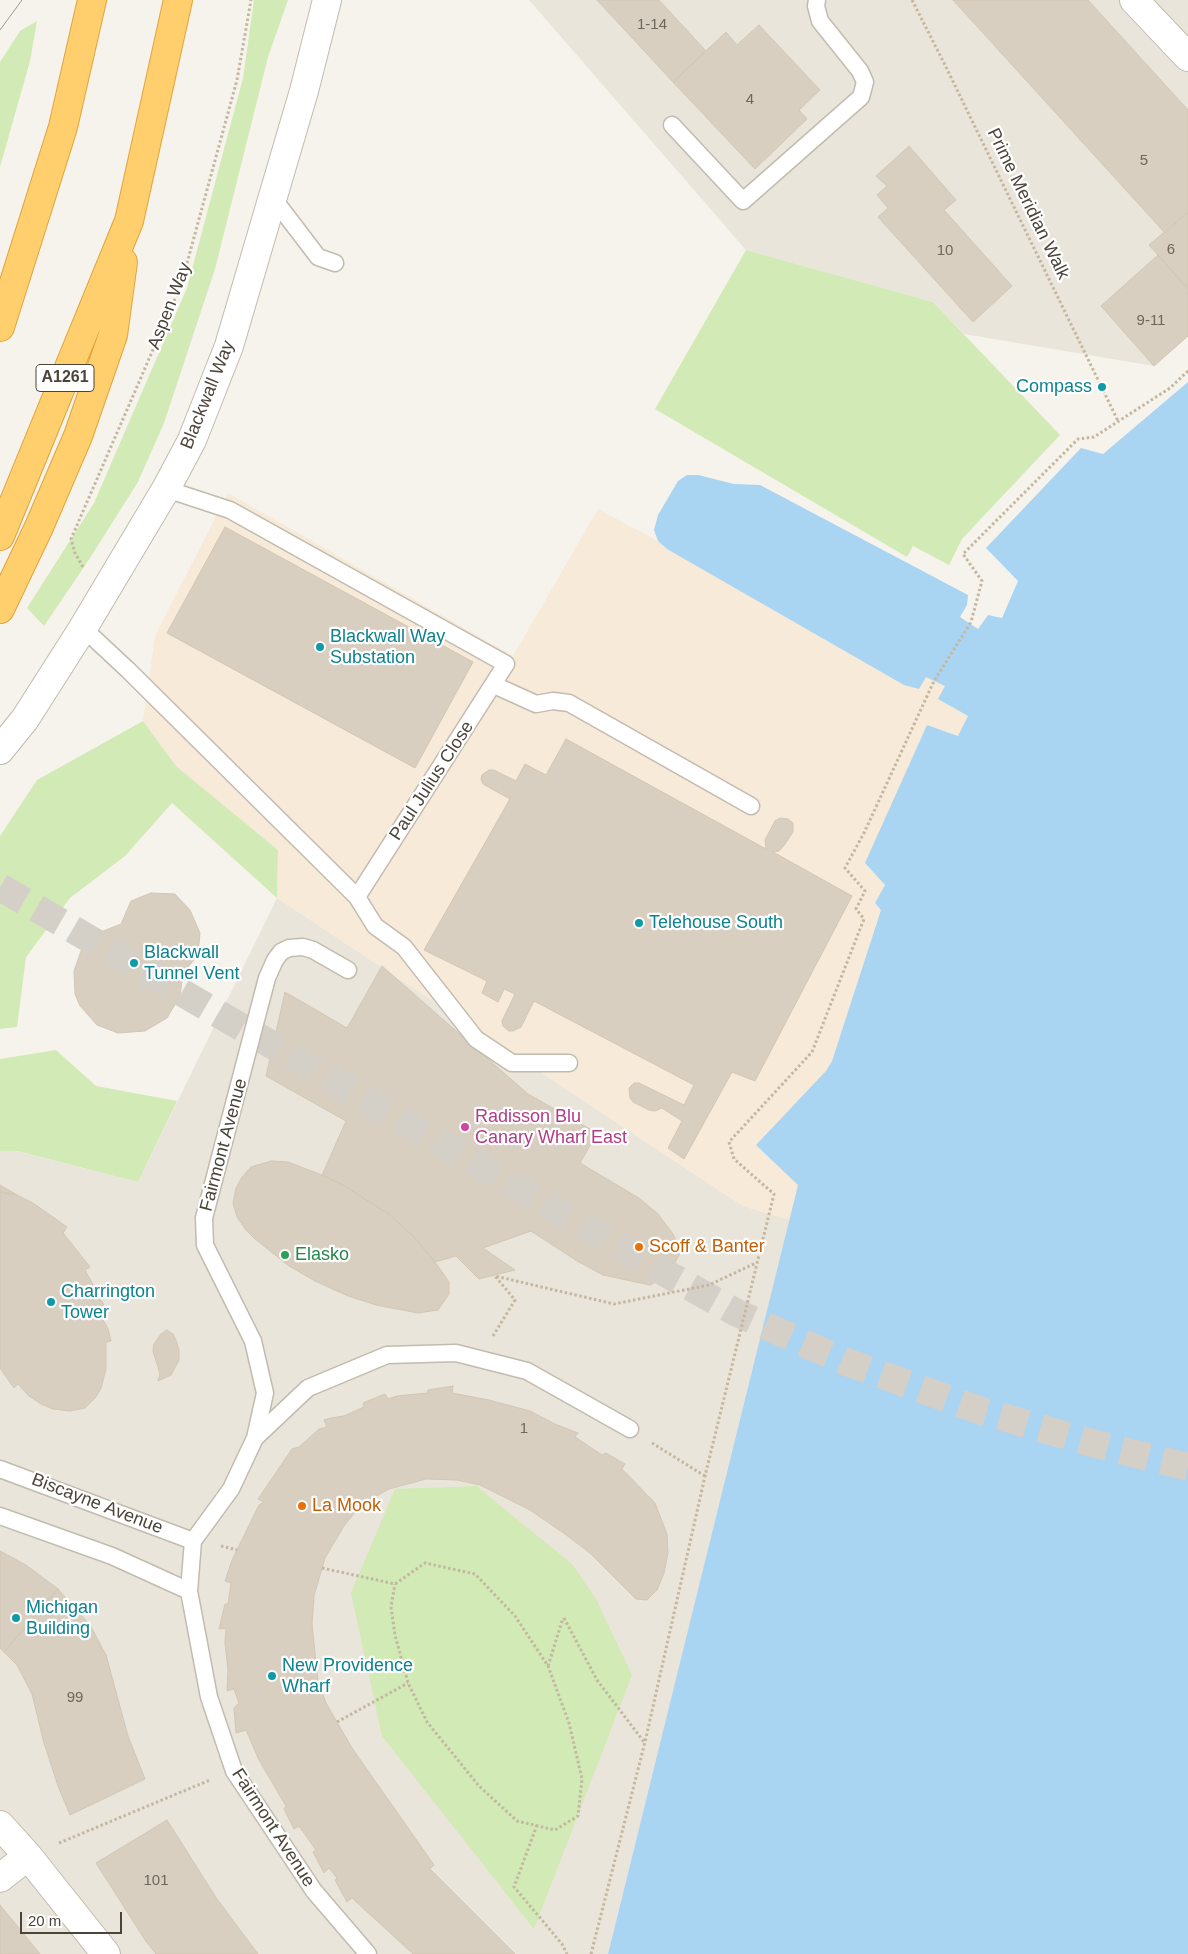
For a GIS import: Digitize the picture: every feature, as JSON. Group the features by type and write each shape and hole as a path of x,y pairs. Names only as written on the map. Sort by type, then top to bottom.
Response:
{"highway":[{"path":"0,327 63,127 92,0"},
{"name":"A1261","path":"0,608 39,527 78,436 113,335 129,221 178,0"},
{"name":"A1261","path":"0,536 129,221"}],"street":[{"name":"Blackwall Way","path":"0,750 25,719 83,628 166,489 192,440 229,346 304,91 327,0"},
{"path":"1134,0 1188,57"},
{"path":"0,1825 28,1856 106,1954"},
{"path":"0,1878 28,1856"}],"lane":[{"path":"672,125 743,201 861,97 865,82 860,71 820,21 816,6 818,0"},
{"path":"273,198 318,258 334,263"},
{"name":"Paul Julius Close","path":"166,489 230,510 506,664 356,897"},
{"path":"83,628 128,670 356,897 374,926 404,947 476,1039 512,1063 569,1063"},
{"path":"494,684 536,704 552,701 569,703 751,806"},
{"name":"Fairmont Avenue","path":"348,970 303,947 289,948 281,952 275,960 267,978 204,1218 205,1244 253,1342 265,1393 255,1438 231,1489 193,1541 189,1591 209,1697 234,1770 314,1891 368,1954"},
{"path":"255,1438 308,1388 387,1355 456,1354 527,1371 630,1429"},
{"name":"Biscayne Avenue","path":"0,1469 193,1541"},
{"path":"0,1516 112,1556 189,1591"}],"path":[{"name":"Aspen Way","path":"107,589 93,581 82,566 75,553 71,539 181,286 237,80 251,0"},
{"name":"Prime Meridian Walk","path":"912,0 1118,421"},
{"path":"591,1954 644,1742 705,1476 774,1194 734,1159 729,1142 812,1052 864,919 856,909 865,891 844,868 864,833 934,681 971,622 982,581 963,554 1078,439 1094,437 1170,388 1188,372"},
{"path":"479,1360 515,1300 495,1276 614,1304 709,1285 758,1262"},
{"path":"630,1429 705,1476"},
{"path":"425,1563 476,1574 515,1616 548,1666 569,1723 582,1779 578,1816 555,1830 517,1820 479,1786 427,1722 408,1684 395,1635 391,1607 395,1584 425,1563"},
{"path":"322,1568 395,1584"},
{"path":"548,1666 564,1618 597,1680 644,1742"},
{"path":"337,1722 408,1684"},
{"path":"69,1839 234,1770"},
{"path":"537,1826 514,1886 562,1944 566,1954"}],"shaded area":[{"path":"529,0 1188,0 1188,336 1154,366 964,334 933,302 746,250"},
{"path":"228,493 513,656 598,509 658,541 667,549 946,686 939,699 968,716 959,736 927,725 866,862 885,885 875,903 881,910 832,1061 826,1071 790,1220 743,1206 277,898 278,850 176,766 143,721 155,636"},
{"name":"New Providence Wharf","path":"277,898 743,1206 790,1220 608,1954 0,1954 0,1151 16,1151 138,1182"}],"green space":[{"path":"254,0 288,0 268,57 215,269 164,423 138,482 44,626 27,608 94,503 187,288 243,78"},
{"path":"37,21 30,61 0,167 0,62 20,31"},
{"path":"746,250 933,302 1060,435 962,539 949,565 913,546 907,557 655,409"},
{"path":"143,721 176,766 278,850 277,898 172,803 125,856 70,898 26,957 17,1027 0,1029 0,836 37,780"},
{"path":"56,1050 96,1086 177,1101 138,1182 17,1151 0,1151 0,1059"},
{"path":"476,1486 572,1564 596,1599 632,1675 534,1929 382,1736 351,1593 395,1489"}],"water":[{"path":"1188,382 1188,1954 608,1954 798,1185 756,1145 826,1071 832,1061 881,910 875,903 885,885 865,863 927,725 958,736 968,716 938,699 945,686 926,677 919,689 904,685 667,549 658,541 654,530 658,515 678,481 687,475 698,475 734,484 760,485 968,595 967,605 960,617 978,629 988,615 1002,618 1018,581 986,548 1081,448 1103,454"}],"building":[{"path":"597,0 659,0 706,51 673,82"},
{"path":"953,0 1088,0 1188,110 1188,212 1165,233"},
{"path":"759,25 820,90 799,110 807,119 755,169 673,82 726,32 737,45"},
{"path":"909,146 956,200 944,210 1012,286 973,322 878,217 888,208 877,195 887,186 876,176"},
{"path":"1188,212 1188,289 1149,245"},
{"path":"1158,255 1188,289 1188,336 1154,366 1101,306"},
{"name":"Blackwall Way Substation","path":"225,527 473,662 415,768 167,633"},
{"name":"Telehouse South","path":"566,739 766,849 765,840 775,821 780,818 788,819 793,823 793,832 779,851 773,852 852,896 755,1081 732,1072 684,1159 668,1148 682,1121 662,1108 655,1111 649,1110 633,1102 630,1098 629,1088 634,1083 639,1083 684,1105 694,1085 534,1001 521,1027 509,1031 503,1026 502,1021 515,994 504,989 498,1002 482,993 487,981 424,950 510,799 483,784 482,775 489,770 494,770 516,781 525,764 546,775"},
{"name":"Blackwall Tunnel Vent","path":"151,893 175,894 190,910 200,933 198,955 183,973 180,996 167,1018 145,1031 118,1033 97,1025 80,1006 75,994 74,971 82,948 98,933 121,924 131,901"},
{"name":"Radisson Blu Canary Wharf East","path":"382,966 528,1094 597,1133 580,1163 639,1198 658,1214 673,1234 681,1251 669,1275 650,1285 603,1275 577,1261 531,1231 483,1248 515,1270 479,1279 456,1256 435,1262 413,1236 390,1215 343,1185 322,1175 346,1121 266,1076 285,992 347,1028"},
{"path":"271,1161 288,1162 322,1175 343,1185 390,1215 413,1236 449,1282 449,1294 438,1310 418,1313 376,1305 348,1296 315,1281 289,1266 255,1239 237,1217 233,1203 236,1188 242,1177 251,1167"},
{"path":"0,1185 5,1188 17,1195 0,1192"},
{"name":"Charrington Tower","path":"0,1192 17,1195 33,1203 67,1227 63,1233 90,1267 85,1270 104,1305 97,1308 108,1329 111,1341 106,1342 106,1369 101,1388 96,1397 85,1408 70,1411 53,1409 41,1404 29,1396 18,1384 14,1388 0,1368"},
{"path":"167,1330 173,1334 176,1340 179,1360 171,1375 158,1381 160,1374 153,1351 154,1344 161,1334"},
{"name":"New Providence Wharf","path":"453,1386 452,1393 530,1411 578,1433 575,1437 602,1455 606,1453 625,1464 622,1469 655,1503 667,1534 668,1553 664,1573 657,1590 647,1600 636,1599 590,1553 530,1510 480,1485 457,1480 426,1479 389,1489 366,1502 344,1526 325,1558 314,1596 312,1624 318,1682 326,1703 352,1748 434,1865 430,1869 515,1954 413,1954 352,1898 347,1902 335,1880 337,1878 329,1868 324,1873 313,1852 316,1850 299,1826 294,1829 284,1809 286,1806 259,1760 246,1730 236,1733 234,1708 239,1703 234,1689 227,1691 226,1628 219,1629 225,1604 228,1604 231,1583 225,1581 232,1560 259,1505 264,1502 258,1499 292,1449 299,1447 319,1429 327,1427 324,1420 344,1416 364,1407 363,1403 385,1394 388,1399 397,1396 427,1393 428,1390"},
{"name":"Michigan Building","path":"0,1551 26,1565 58,1589 4,1652 0,1648"},
{"path":"58,1589 90,1625 106,1655 128,1736 145,1779 70,1815 44,1743 32,1694 17,1665 4,1652"},
{"path":"167,1820 217,1899 258,1954 156,1954 145,1940 96,1863"},
{"path":"0,1905 40,1954 0,1954"}],"tunnel":[{"path":"0,887 735,1312 844,1361 979,1410 1088,1442 1188,1467"}],"tram line":[{"path":"0,30 22,0"}],"place":[{"name":"Compass","path":"1102,387"},
{"name":"Blackwall Way Substation","path":"320,647"},
{"name":"Telehouse South","path":"639,923"},
{"name":"Blackwall Tunnel Vent","path":"134,963"},
{"name":"Radisson Blu Canary Wharf East","path":"465,1127"},
{"name":"Scoff & Banter","path":"639,1247"},
{"name":"Elasko","path":"285,1255"},
{"name":"Charrington Tower","path":"51,1302"},
{"name":"La Mook","path":"302,1506"},
{"name":"Michigan Building","path":"16,1618"},
{"name":"New Providence Wharf","path":"272,1676"}]}
